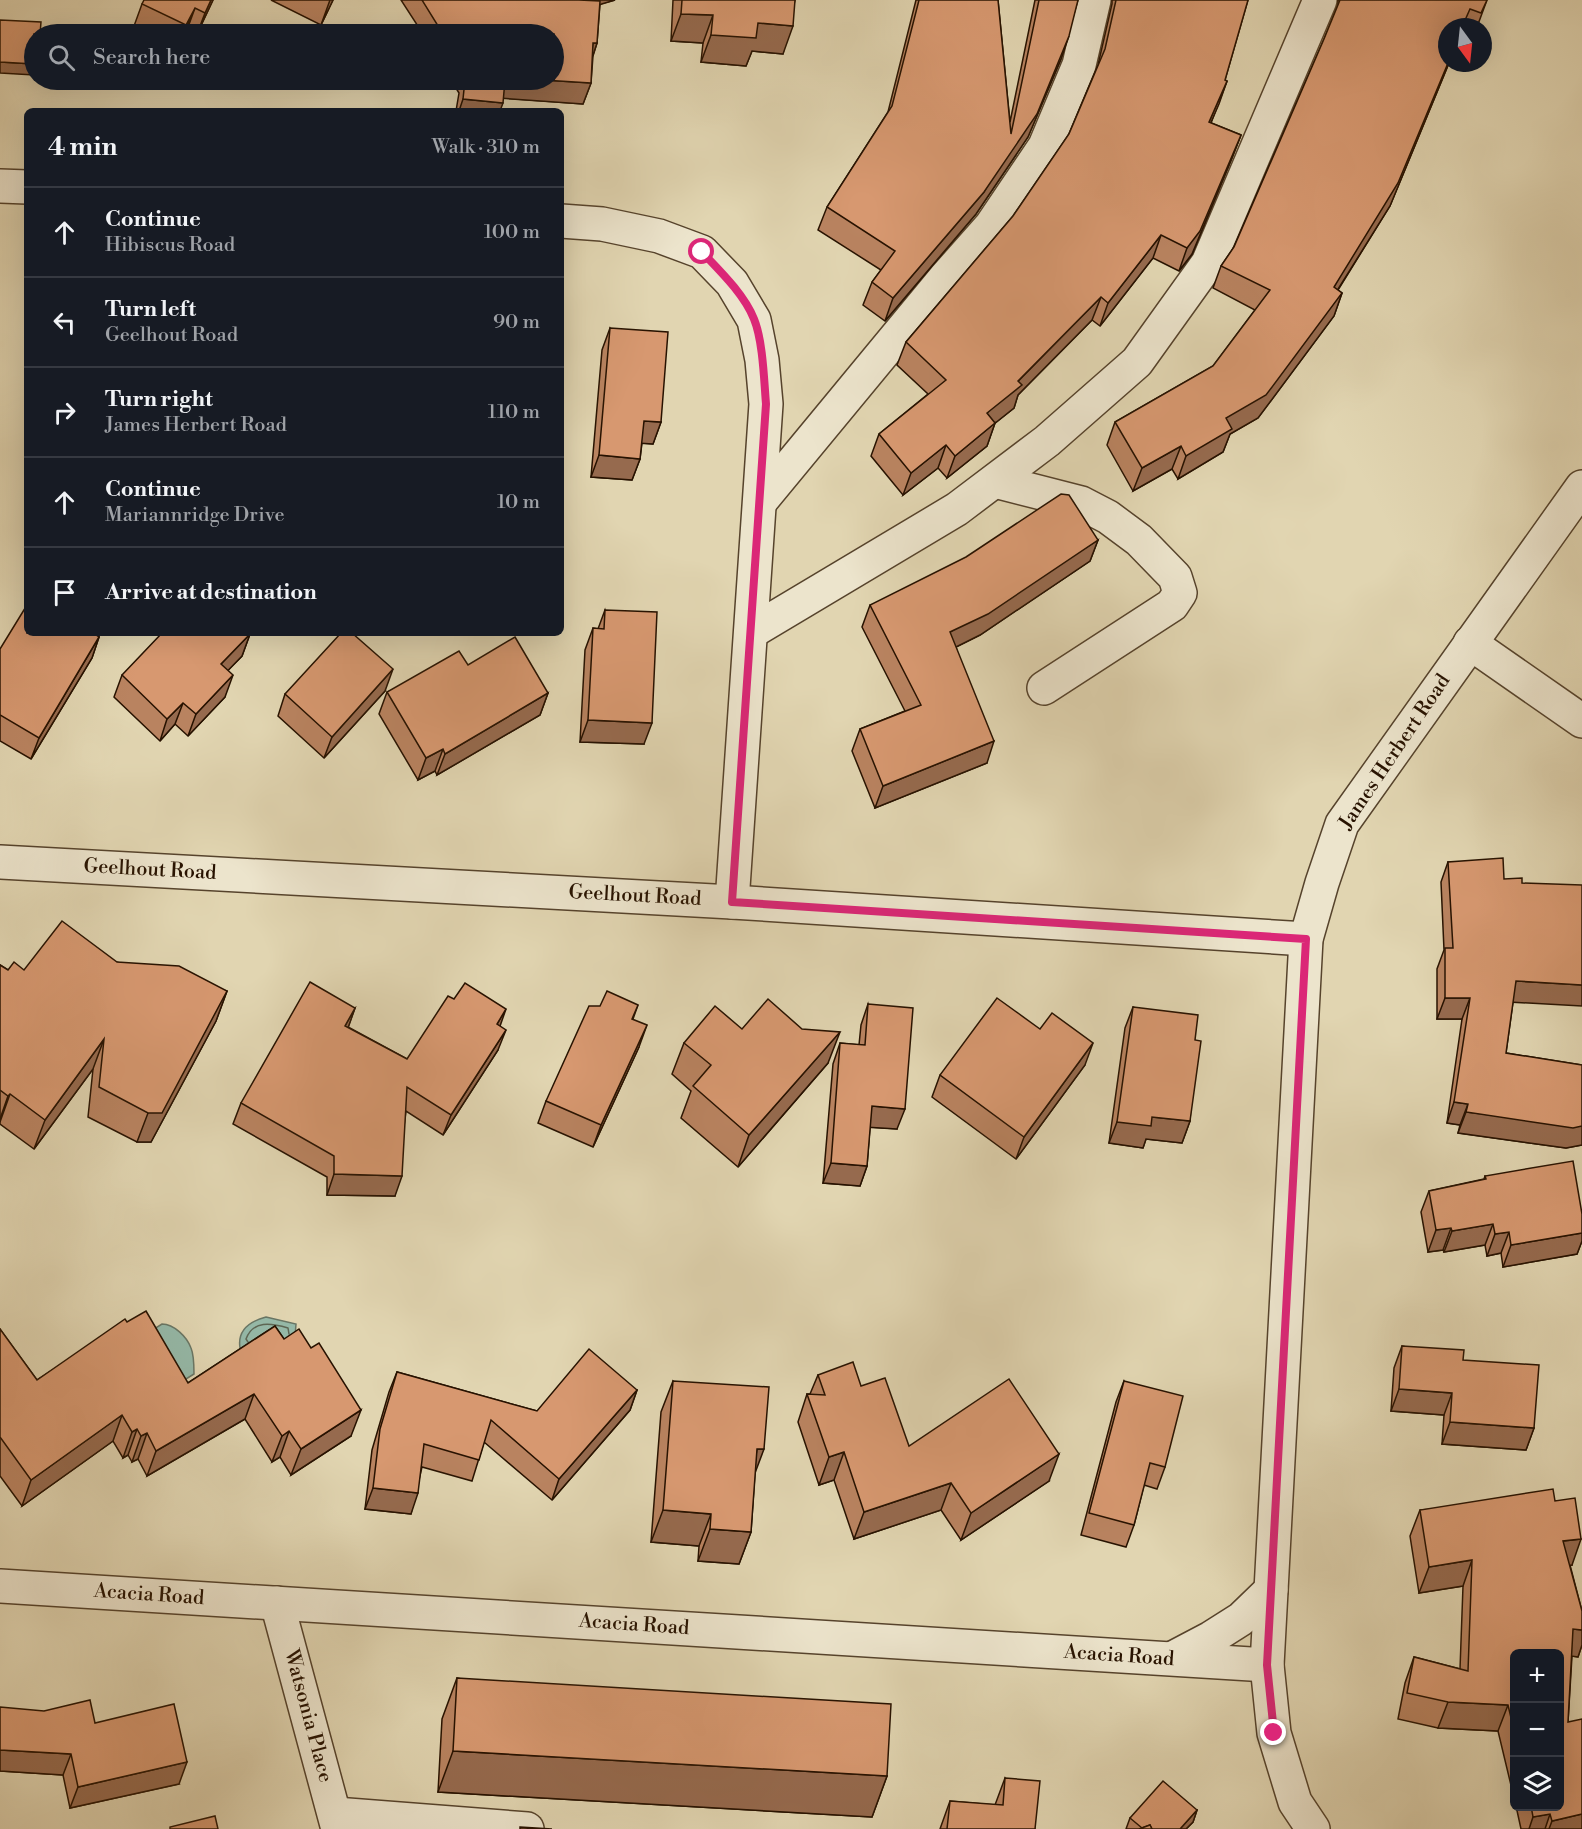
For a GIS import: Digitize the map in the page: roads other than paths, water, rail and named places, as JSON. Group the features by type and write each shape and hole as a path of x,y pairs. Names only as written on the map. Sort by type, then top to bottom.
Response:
{"street":[{"path":"760,502 945,278 992,226 1045,146 1079,65 1094,0"},
{"path":"751,632 957,509 1047,441 1137,362 1208,262 1320,0"},
{"path":"0,186 24,187"},
{"path":"564,221 602,224 659,236 702,252 732,283 754,320 762,360 766,404 732,902"},
{"path":"995,481 1080,503 1108,517 1139,540 1175,577 1179,593 1172,605 1044,688"},
{"name":"James Herbert Road","path":"1313,1829 1295,1803 1274,1733 1267,1665 1306,939 1342,824 1582,487"},
{"path":"1470,643 1582,721"},
{"name":"Geelhout Road","path":"0,862 732,902 1306,939"},
{"name":"Acacia Road","path":"0,1586 1267,1665"},
{"path":"1171,1659 1241,1619 1271,1590"},
{"name":"Watsonia Place","path":"277,1603 337,1822"},
{"path":"337,1822 527,1829"}],"water":[{"path":"266,1317 296,1324 294,1349 284,1353 240,1348 241,1336 246,1327"},
{"path":"162,1324 171,1326 183,1336 189,1344 193,1357 194,1374 170,1389 141,1337"}]}
